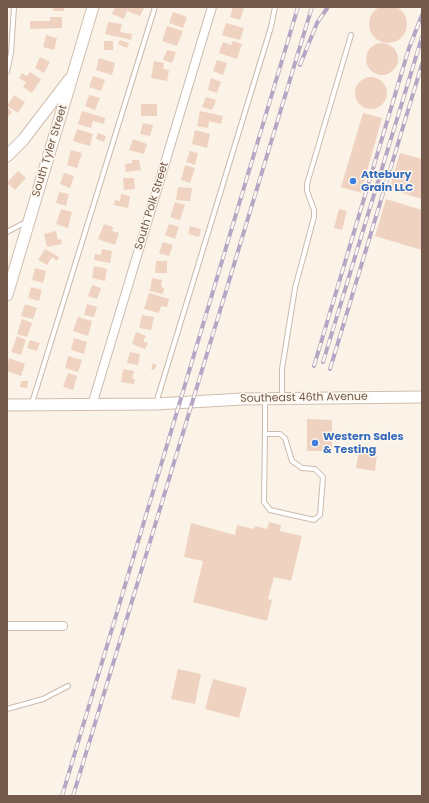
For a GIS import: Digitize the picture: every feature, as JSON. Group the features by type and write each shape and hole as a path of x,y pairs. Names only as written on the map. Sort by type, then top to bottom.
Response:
{"main road":[{"name":"South Tyler Street","path":"7,295 91,10"},
{"path":"7,156 22,140 73,75"},
{"name":"Southeast 46th Avenue","path":"7,405 156,404 265,398 422,397"}],"street":[{"name":"South Polk Street","path":"92,405 212,7"},
{"path":"7,626 63,626"}],"lane":[{"path":"7,72 11,53 14,7"},
{"path":"32,405 155,7"},
{"path":"156,404 271,27 275,7"},
{"path":"282,398 282,369 295,288 314,217 314,210 307,191 307,184 351,35"},
{"path":"7,232 29,221"},
{"path":"265,398 264,502 270,510 314,520 320,516 323,477 314,469 302,468 292,461 286,438 280,434 265,434"},
{"path":"7,709 43,699 68,686"}],"building":[{"path":"384,5 392,5 399,8 404,13 407,24 404,35 399,40 392,43 384,43 377,40 372,35 369,28 369,20 372,13 377,8"},
{"path":"53,7 64,7 64,11 53,11"},
{"path":"115,7 127,7 132,9 132,7 144,8 140,16 127,11 124,19 112,14"},
{"path":"233,7 244,8 240,20 230,17"},
{"path":"173,12 187,17 183,28 169,23"},
{"path":"50,17 62,17 62,28 30,29 30,21 50,21"},
{"path":"108,22 122,24 120,32 132,34 131,40 105,34"},
{"path":"226,23 244,28 240,40 222,35"},
{"path":"167,26 183,31 177,46 162,41"},
{"path":"46,35 57,38 54,50 43,47"},
{"path":"120,40 129,43 127,48 118,44"},
{"path":"104,41 113,41 113,50 104,50"},
{"path":"233,41 242,44 237,59 219,53 223,42 231,45"},
{"path":"379,43 385,43 394,47 398,59 394,71 385,75 379,75 370,71 366,62 366,56 370,47"},
{"path":"167,50 176,52 172,63 163,60"},
{"path":"40,57 50,62 44,73 35,68"},
{"path":"99,58 115,63 112,75 96,70"},
{"path":"217,60 227,63 223,75 213,71"},
{"path":"154,61 164,63 163,69 169,70 167,81 151,78"},
{"path":"30,72 41,79 32,93 23,87 26,82 19,78 22,73 27,76"},
{"path":"93,76 105,80 101,91 89,87"},
{"path":"368,77 374,77 383,81 387,93 383,105 374,109 368,109 359,105 355,96 355,90 359,81"},
{"path":"211,78 221,82 217,93 208,90"},
{"path":"14,95 25,102 18,113 7,106"},
{"path":"89,95 100,98 95,110 85,106"},
{"path":"206,97 216,100 212,110 202,107"},
{"path":"141,104 157,104 157,116 141,116"},
{"path":"7,107 12,112 7,118"},
{"path":"82,111 105,118 104,124 93,121 91,128 78,124"},
{"path":"200,111 223,116 221,124 209,121 208,128 197,126"},
{"path":"363,113 382,118 361,193 341,187"},
{"path":"143,123 153,125 150,136 140,134"},
{"path":"77,129 93,134 90,146 73,141"},
{"path":"195,130 210,134 207,148 192,144"},
{"path":"98,133 106,136 104,142 96,139"},
{"path":"133,139 147,144 144,154 129,150"},
{"path":"71,150 82,153 77,168 67,165"},
{"path":"190,151 198,153 195,165 186,162"},
{"path":"400,153 422,159 422,199 389,189"},
{"path":"132,160 139,160 141,170 126,172 125,164 132,163"},
{"path":"185,165 195,168 190,183 181,180"},
{"path":"18,171 26,178 15,190 7,183"},
{"path":"64,173 74,176 70,188 60,184"},
{"path":"123,178 134,178 135,189 124,190"},
{"path":"178,187 192,188 190,201 176,200"},
{"path":"59,192 69,194 66,206 56,203"},
{"path":"121,194 130,196 128,208 114,205 115,200 120,201"},
{"path":"386,199 422,210 422,250 375,236"},
{"path":"175,202 185,205 180,220 170,217"},
{"path":"61,209 72,212 68,228 56,224"},
{"path":"339,209 347,211 342,230 334,228"},
{"path":"104,224 113,227 112,231 119,233 115,245 98,239"},
{"path":"169,224 179,227 175,239 165,235"},
{"path":"190,226 201,229 199,237 188,234"},
{"path":"56,231 58,240 61,239 62,244 47,247 44,234"},
{"path":"163,242 173,245 169,256 159,253"},
{"path":"45,249 59,257 57,261 52,257 47,265 38,260"},
{"path":"102,249 112,251 110,263 94,260 95,254 101,255"},
{"path":"156,261 167,261 167,273 155,273"},
{"path":"94,266 107,269 105,281 92,278"},
{"path":"35,268 46,271 43,283 32,280"},
{"path":"152,278 162,280 161,287 164,288 163,294 150,291"},
{"path":"92,285 101,288 97,299 88,296"},
{"path":"31,287 42,290 39,301 28,298"},
{"path":"149,293 169,299 167,307 161,306 159,313 144,309"},
{"path":"25,304 37,308 33,319 21,316"},
{"path":"87,304 97,307 94,317 84,315"},
{"path":"142,315 154,317 151,330 139,328"},
{"path":"78,317 92,321 88,336 73,331"},
{"path":"22,319 32,323 27,337 17,334"},
{"path":"136,332 146,336 143,341 148,343 145,349 132,344"},
{"path":"17,336 26,340 21,355 11,352"},
{"path":"74,338 87,342 84,354 71,350"},
{"path":"30,340 40,343 37,351 27,348"},
{"path":"130,352 140,354 138,365 127,363"},
{"path":"68,356 82,360 78,372 65,368"},
{"path":"9,358 25,364 21,376 7,371"},
{"path":"153,363 157,365 154,370 151,369"},
{"path":"123,369 134,371 132,379 135,379 134,384 121,382"},
{"path":"68,373 77,376 73,390 63,387"},
{"path":"21,381 28,381 27,388 20,387"},
{"path":"307,419 332,420 332,451 307,451"},
{"path":"359,451 377,453 375,471 356,468"},
{"path":"269,522 281,525 280,531 302,536 291,581 274,577 268,599 272,600 267,621 193,602 203,561 184,557 191,523 235,535 237,525 254,529 255,526 267,529"},
{"path":"178,669 201,674 195,704 171,699"},
{"path":"213,679 247,688 239,718 205,709"}],"railway":[{"path":"62,796 298,7"},
{"path":"73,796 312,7"},
{"path":"300,65 317,23 328,7"},
{"path":"314,366 409,48 422,15"},
{"path":"323,362 422,37"},
{"path":"330,369 422,64"}],"place":[{"name":"Attebury Grain LLC","path":"353,181"},
{"name":"Western Sales & Testing","path":"315,443"}]}
